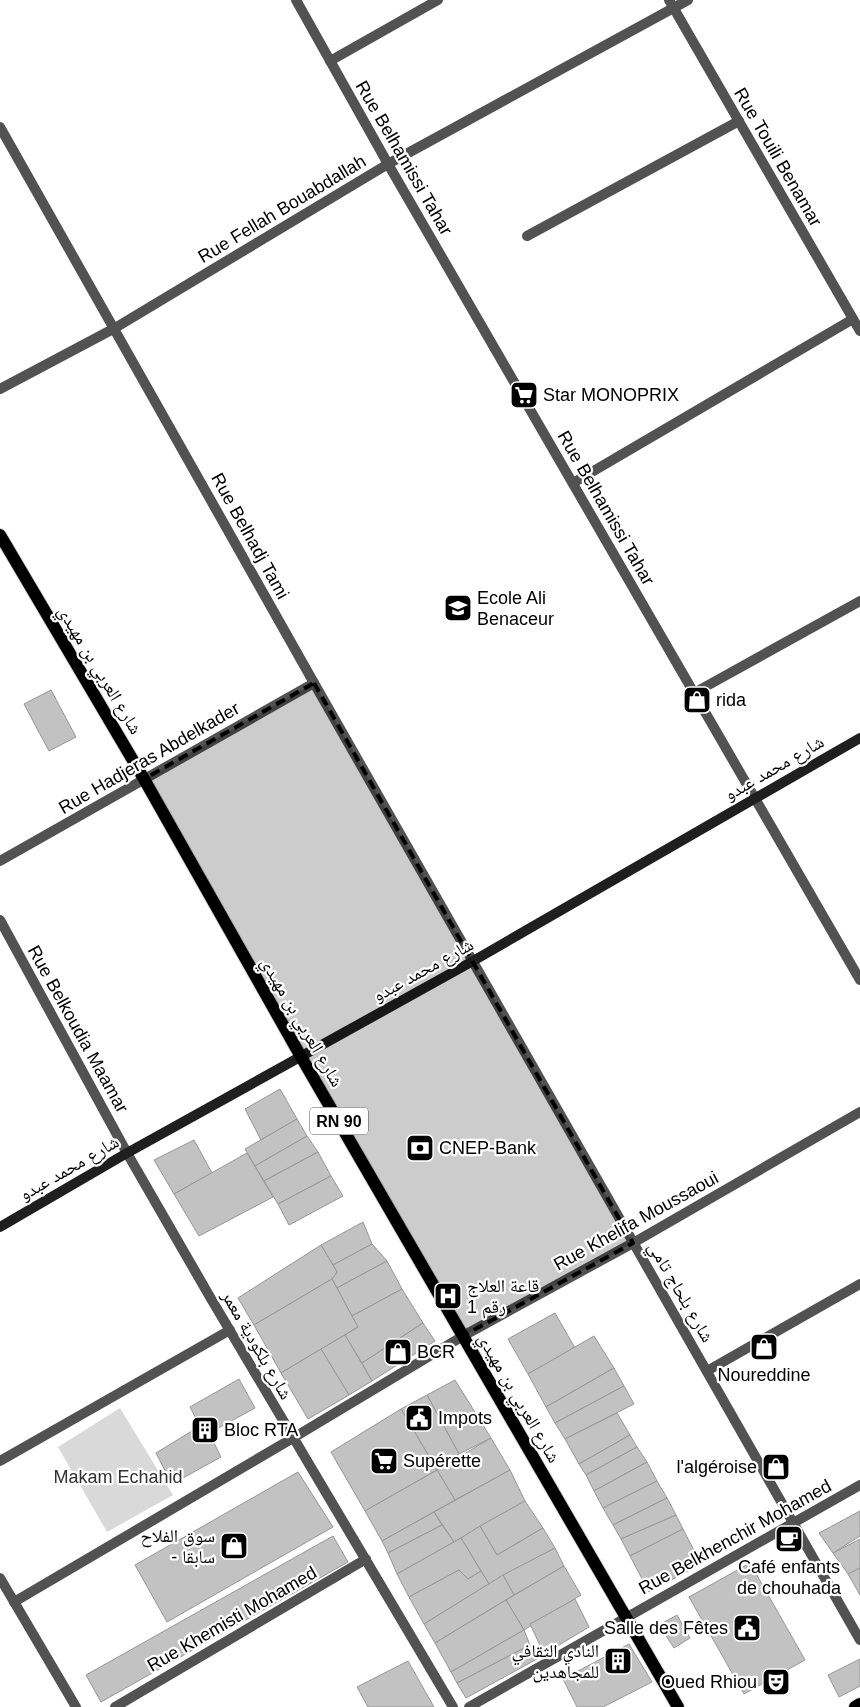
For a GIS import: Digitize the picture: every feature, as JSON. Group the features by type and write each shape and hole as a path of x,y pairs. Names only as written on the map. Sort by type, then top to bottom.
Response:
{"main road":[{"name":"شارع العربي بن مهيدي","path":"0,535 144,779 300,1055 678,1707"},
{"path":"855,1707 860,1704"}],"street":[{"name":"Rue Belhamissi Tahar","path":"296,0 388,164 860,980"},
{"path":"330,61 438,0"},
{"name":"Rue Fellah Bouabdallah","path":"0,389 115,328 388,164 671,4 688,0"},
{"name":"Rue Touili Benamar","path":"671,4 860,331"},
{"path":"527,236 739,121"},
{"name":"Rue Belhadj Tami","path":"0,127 473,961"},
{"path":"573,484 853,319"},
{"path":"694,693 860,601"},
{"name":"Rue Hadjeras Abdelkader","path":"0,861 314,683"},
{"name":"شارع محمد عبدو","path":"0,1227 300,1055 473,961 860,738"},
{"name":"Rue Belkoudia Maamar","path":"0,920 127,1153"},
{"name":"شارع بلحاج تامي","path":"473,961 860,1640"},
{"name":"Rue Khelifa Moussaoui","path":"14,1602 294,1438 463,1336 633,1243 860,1112"},
{"name":"شارع بلكودية معمر","path":"127,1153 453,1707"},
{"path":"707,1371 860,1284"},
{"path":"0,1460 230,1330"},
{"name":"Rue Belkhenchir Mohamed","path":"469,1707 860,1485"},
{"name":"Rue Khemisti Mohamed","path":"115,1707 366,1559"},
{"path":"0,1578 76,1707"}],"highlighted area":[{"path":"314,683 633,1243 463,1336 144,779"}],"green space":[{"name":"Makam Echahid","path":"120,1408 173,1495 107,1532 58,1447"}],"building":[{"path":"51,690 76,737 49,751 24,704"},
{"path":"280,1089 297,1119 261,1140 245,1109"},
{"path":"297,1119 307,1136 255,1166 245,1149"},
{"path":"307,1136 318,1152 264,1181 255,1166"},
{"path":"194,1140 212,1173 174,1194 154,1160"},
{"path":"318,1152 331,1176 278,1204 264,1181"},
{"path":"247,1153 273,1197 199,1236 174,1194"},
{"path":"331,1176 343,1196 289,1225 278,1204"},
{"path":"363,1222 372,1244 333,1265 321,1245"},
{"path":"372,1244 387,1261 337,1288 332,1279 337,1272 333,1265"},
{"path":"321,1245 337,1272 332,1279 254,1325 238,1298"},
{"path":"387,1261 402,1289 352,1316 337,1288"},
{"path":"332,1279 358,1327 281,1373 254,1325"},
{"path":"402,1289 423,1323 362,1363 345,1335 358,1327 352,1316"},
{"path":"555,1313 575,1348 528,1374 508,1339"},
{"name":"BCR","path":"423,1323 435,1341 372,1381 362,1363"},
{"path":"345,1335 372,1381 349,1395 321,1349"},
{"path":"594,1336 614,1368 546,1407 528,1374"},
{"path":"321,1349 349,1395 308,1419 281,1373"},
{"path":"614,1368 624,1386 555,1423 546,1407"},
{"name":"Bloc RTA","path":"239,1379 255,1408 209,1433 221,1457 172,1484 156,1453 200,1426 190,1407"},
{"path":"455,1380 491,1438 459,1454 427,1395"},
{"path":"624,1386 634,1404 565,1439 555,1423"},
{"path":"427,1395 459,1454 437,1470 401,1409"},
{"name":"Supérette","path":"401,1409 437,1470 365,1511 331,1452"},
{"path":"617,1413 630,1435 579,1464 565,1439"},
{"path":"630,1435 637,1447 586,1475 579,1464"},
{"path":"491,1438 510,1470 455,1500 437,1470"},
{"path":"637,1447 647,1462 594,1491 586,1475"},
{"path":"647,1462 657,1481 603,1508 594,1491"},
{"path":"437,1470 455,1500 382,1541 365,1511"},
{"path":"510,1470 525,1501 454,1542 434,1512"},
{"name":"سوق الفلاح - سابقا","path":"298,1472 333,1527 167,1622 135,1565"},
{"path":"657,1481 667,1498 613,1525 603,1508"},
{"path":"667,1498 676,1515 621,1539 613,1525"},
{"path":"525,1501 543,1528 497,1555 480,1526"},
{"path":"860,1511 860,1536 833,1553 819,1533"},
{"path":"434,1512 442,1525 388,1553 382,1541"},
{"path":"676,1515 683,1529 630,1556 621,1539"},
{"path":"442,1525 454,1542 397,1574 388,1553"},
{"path":"480,1526 497,1555 543,1528 555,1548 489,1584 461,1538"},
{"path":"683,1529 701,1564 649,1592 630,1556"},
{"path":"333,1536 348,1562 101,1702 86,1675"},
{"path":"461,1538 481,1571 468,1579 459,1570 409,1597 397,1574"},
{"path":"860,1539 860,1568 848,1574 833,1553"},
{"path":"555,1548 564,1566 514,1595 503,1575"},
{"name":"Salle des Fêtes","path":"750,1563 805,1660 744,1694 689,1597"},
{"path":"564,1566 581,1595 524,1630 506,1600"},
{"path":"860,1568 860,1595 848,1574"},
{"path":"459,1570 468,1579 481,1571 489,1584 424,1624 409,1597"},
{"path":"503,1575 514,1595 435,1643 424,1624"},
{"path":"575,1599 589,1627 544,1654 530,1624"},
{"path":"506,1600 524,1630 451,1672 435,1643"},
{"path":"677,1615 690,1638 674,1648 659,1625"},
{"path":"524,1630 530,1645 457,1683 451,1672"},
{"name":"النادي الثقافي للمجاهدين","path":"629,1644 652,1682 603,1707 577,1707 563,1679"},
{"path":"530,1645 537,1659 466,1698 457,1683"},
{"path":"860,1659 860,1686 839,1697 828,1675"},
{"path":"408,1661 434,1707 368,1707 357,1687"}],"place":[{"name":"Star MONOPRIX","path":"524,395"},
{"name":"Ecole Ali Benaceur","path":"458,608"},
{"name":"rida","path":"697,700"},
{"name":"CNEP-Bank","path":"420,1148"},
{"name":"قاعة العلاج رقم 1","path":"448,1296"},
{"name":"Noureddine","path":"764,1347"},
{"name":"BCR","path":"398,1352"},
{"name":"Impots","path":"419,1418"},
{"name":"Bloc RTA","path":"205,1430"},
{"name":"Supérette","path":"384,1461"},
{"name":"l'algéroise","path":"776,1467"},
{"name":"Café enfants de chouhada","path":"789,1539"},
{"name":"سوق الفلاح - سابقا","path":"234,1546"},
{"name":"Salle des Fêtes","path":"747,1628"},
{"name":"النادي الثقافي للمجاهدين","path":"618,1661"},
{"name":"Oued Rhiou","path":"776,1682"}]}
